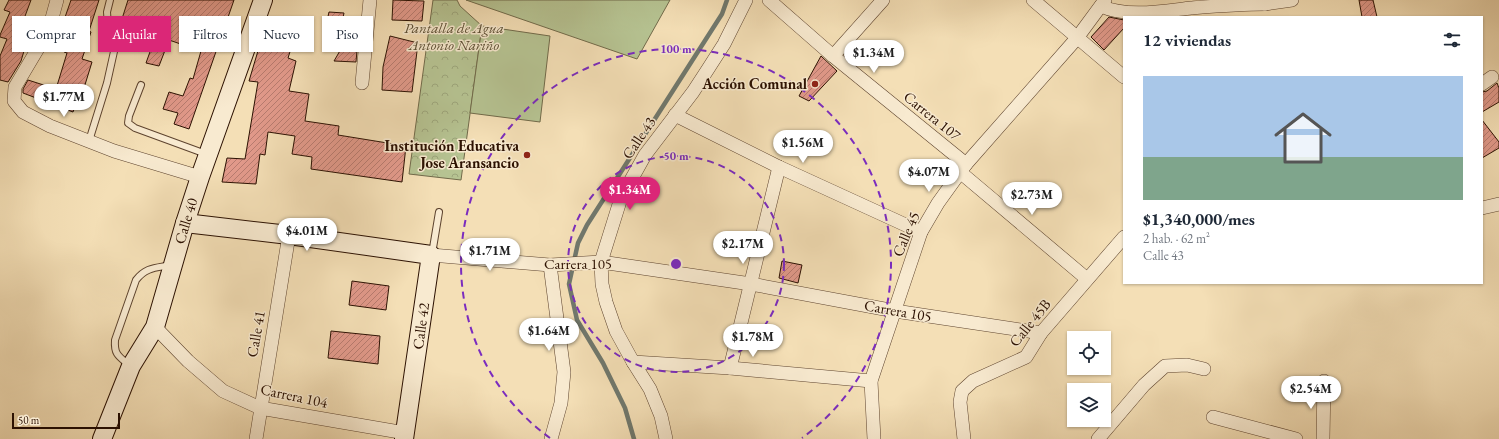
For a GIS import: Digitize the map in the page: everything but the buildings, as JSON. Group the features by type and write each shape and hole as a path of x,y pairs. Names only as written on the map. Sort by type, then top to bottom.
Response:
{"street":[{"path":"57,0 52,18 40,45 15,87 14,101 23,112 50,126 114,152 200,177"},
{"name":"Calle 40","path":"102,439 131,366 155,327 172,265 200,177 263,0"},
{"path":"362,83 370,0"},
{"name":"Calle 43","path":"666,439 661,416 650,389 633,362 616,330 606,302 602,284 601,262 621,198 645,155 693,92 724,44 746,0"},
{"name":"Carrera 107","path":"769,0 963,168 1087,279"},
{"path":"833,56 882,0"},
{"path":"1033,0 1123,76"},
{"path":"1103,3 1110,10 1119,12 1151,12 1292,0"},
{"name":"Calle 45","path":"874,439 871,381 921,232 938,203 963,168 1077,38 1103,3"},
{"path":"675,115 779,167 921,232"},
{"path":"730,368 779,167"},
{"path":"1483,208 1499,204"},
{"name":"Carrera 105","path":"185,223 289,234 431,255 550,265 601,262 751,284 895,311 1041,333"},
{"name":"Calle 41","path":"256,439 289,234"},
{"name":"Calle 45B","path":"964,439 960,402 962,391 973,381 1026,357 1041,333 1123,238"},
{"name":"Calle 42","path":"404,436 431,255"},
{"path":"550,265 564,372 561,403 551,439"},
{"name":"Carrera 104","path":"155,327 188,362 223,392 260,408 404,436"},
{"path":"633,362 730,368 871,381"},
{"path":"1098,439 1144,385 1165,366 1187,365 1204,369"},
{"path":"1324,381 1324,439"},
{"path":"1213,417 1296,439"}],"lane":[{"path":"89,141 107,83 115,47 114,36 108,26 107,12 110,0"},
{"path":"141,85 129,116 128,124 135,128 208,155"},
{"name":"Calle 42","path":"431,255 439,212"},
{"path":"131,366 118,356 114,349 115,340 136,280 141,273 148,269 172,265"}],"green space":[{"name":"Pantalla de Agua Antonio Nariño","path":"433,0 457,0 460,6 482,26 461,180 409,174"},
{"path":"466,0 670,0 637,59"},
{"path":"482,26 550,36 540,122 470,113"}],"waterway":[{"path":"634,439 625,408 603,363 577,320 569,284 578,243 587,225 722,14 727,0"}],"place":[{"name":"Acción Comunal","path":"815,84"},
{"name":"Institución Educativa Jose Aransancio","path":"527,155"}]}
